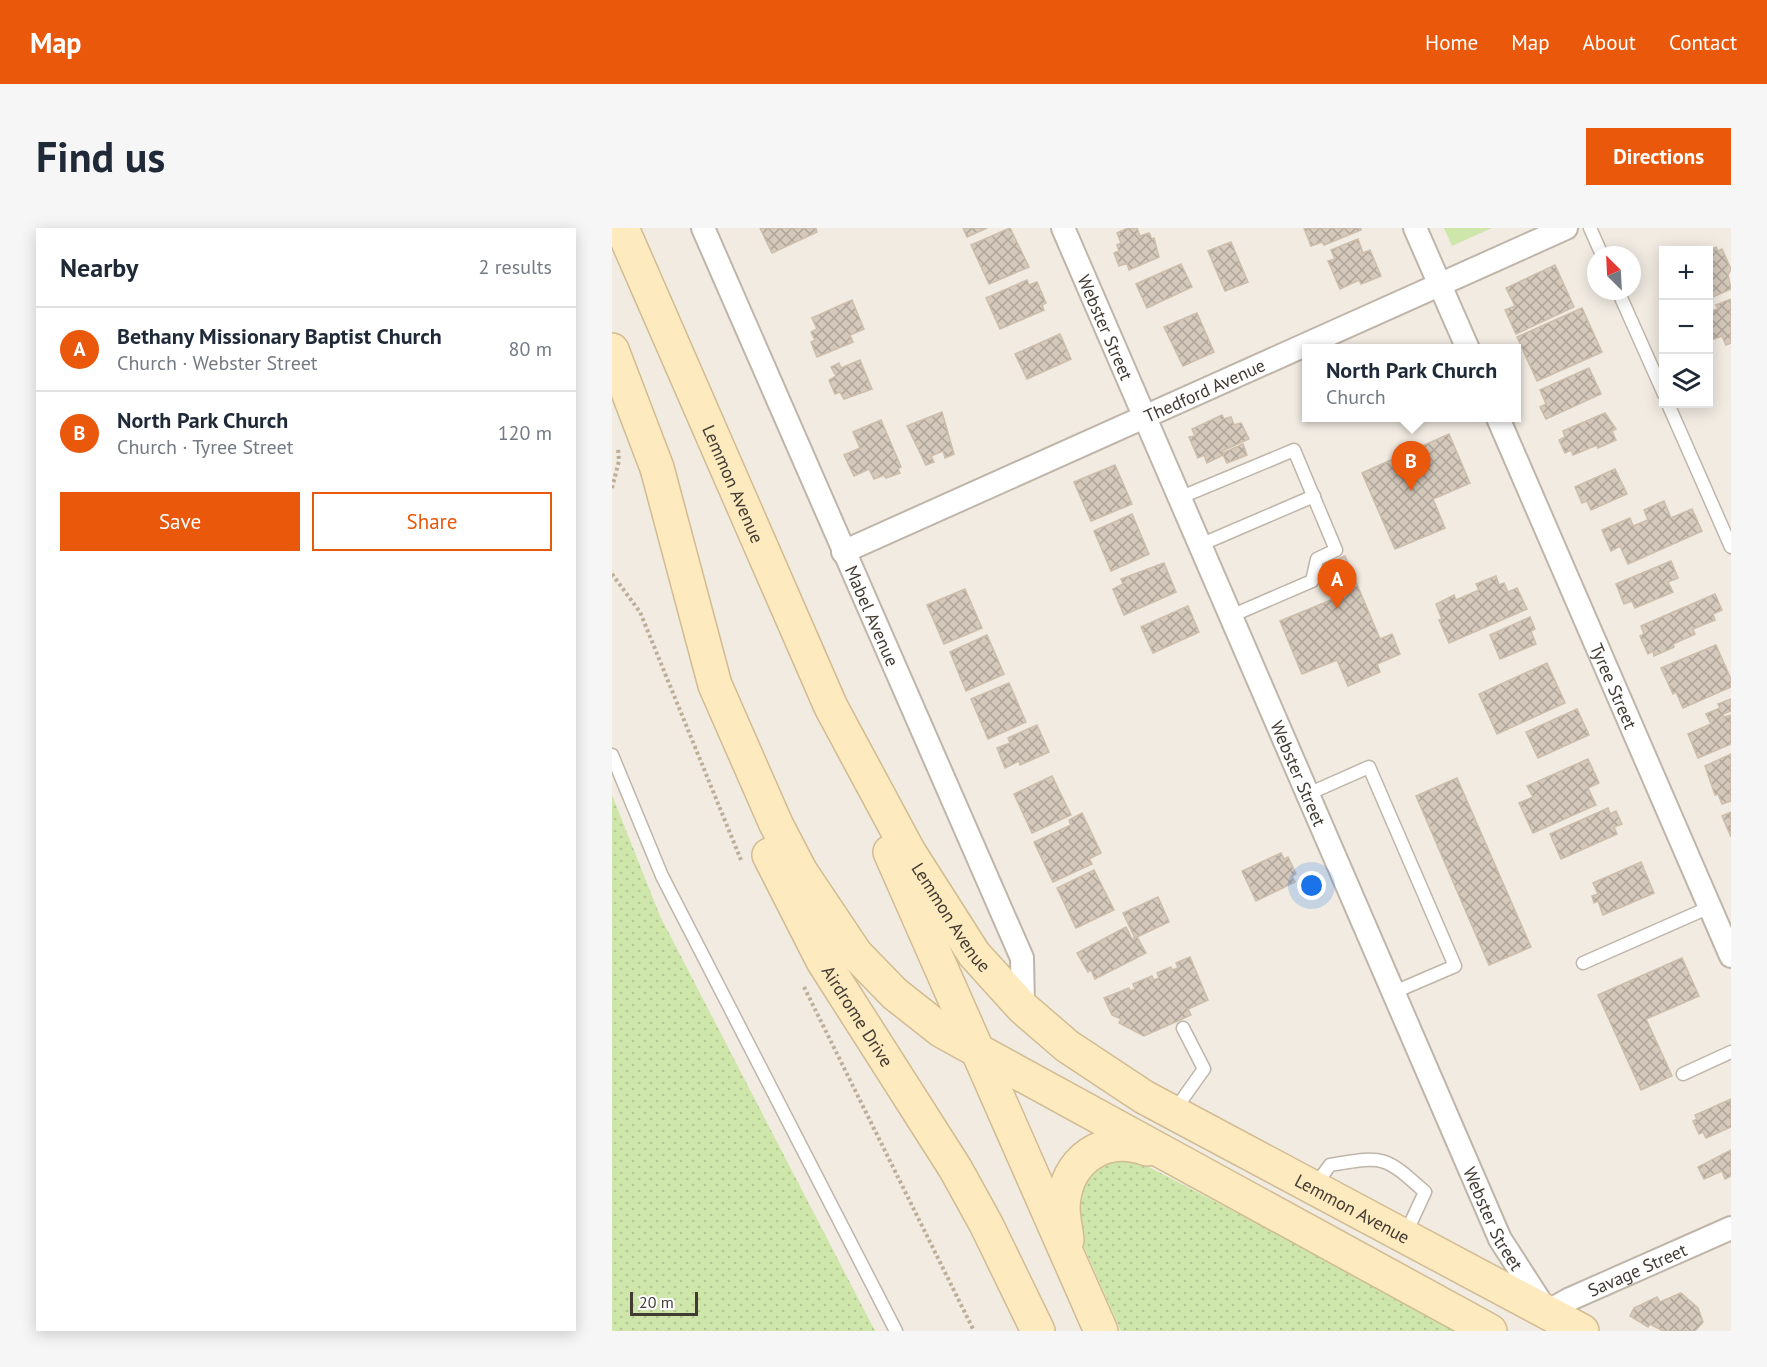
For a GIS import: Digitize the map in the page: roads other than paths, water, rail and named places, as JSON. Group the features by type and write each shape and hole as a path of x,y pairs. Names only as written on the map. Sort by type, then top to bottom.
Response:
{"main road":[{"name":"Lemmon Avenue","path":"622,228 831,707 909,852 974,954 1023,1008 1067,1046 1104,1072 1173,1112 1404,1236 1542,1322 1582,1331"},
{"path":"612,350 657,468 715,685 781,834 801,872 855,954 895,994 942,1031 978,1053 1490,1331"},
{"name":"Airdrome Drive","path":"715,685 733,760 757,830 792,903 823,961 955,1168 986,1224 1038,1331"},
{"path":"831,707 904,888 1101,1331"},
{"path":"1069,1260 1063,1207 1069,1181 1078,1164 1095,1150 1115,1143 1133,1144 1169,1157"}],"street":[{"name":"Mabel Avenue","path":"703,228 1022,958 1023,1008"},
{"name":"Webster Street","path":"1063,228 1392,993 1500,1239 1542,1322"},
{"path":"1415,228 1466,344"},
{"name":"Thedford Avenue","path":"1309,344 1566,228"},
{"name":"Thedford Avenue","path":"843,552 1302,347"},
{"name":"Tyree Street","path":"1500,422 1731,957"},
{"name":"Savage Street","path":"1542,1322 1568,1300 1731,1228"}],"lane":[{"path":"1590,228 1598,246"},
{"path":"1622,300 1659,383"},
{"path":"1670,408 1731,547"},
{"path":"1179,498 1294,450 1336,550 1317,558 1312,581 1231,616"},
{"path":"1200,545 1314,496"},
{"path":"612,755 667,886 896,1331"},
{"path":"1308,794 1369,767 1455,966 1392,993"},
{"path":"1583,963 1710,907"},
{"path":"1173,1112 1203,1069 1183,1028"},
{"path":"1683,1074 1731,1052"},
{"path":"1314,1187 1330,1165 1369,1159 1393,1164 1425,1192 1404,1236"}],"place":[{"name":"North Park Church","path":"1411,491"},
{"name":"Bethany Missionary Baptist Church","path":"1337,609"}]}
